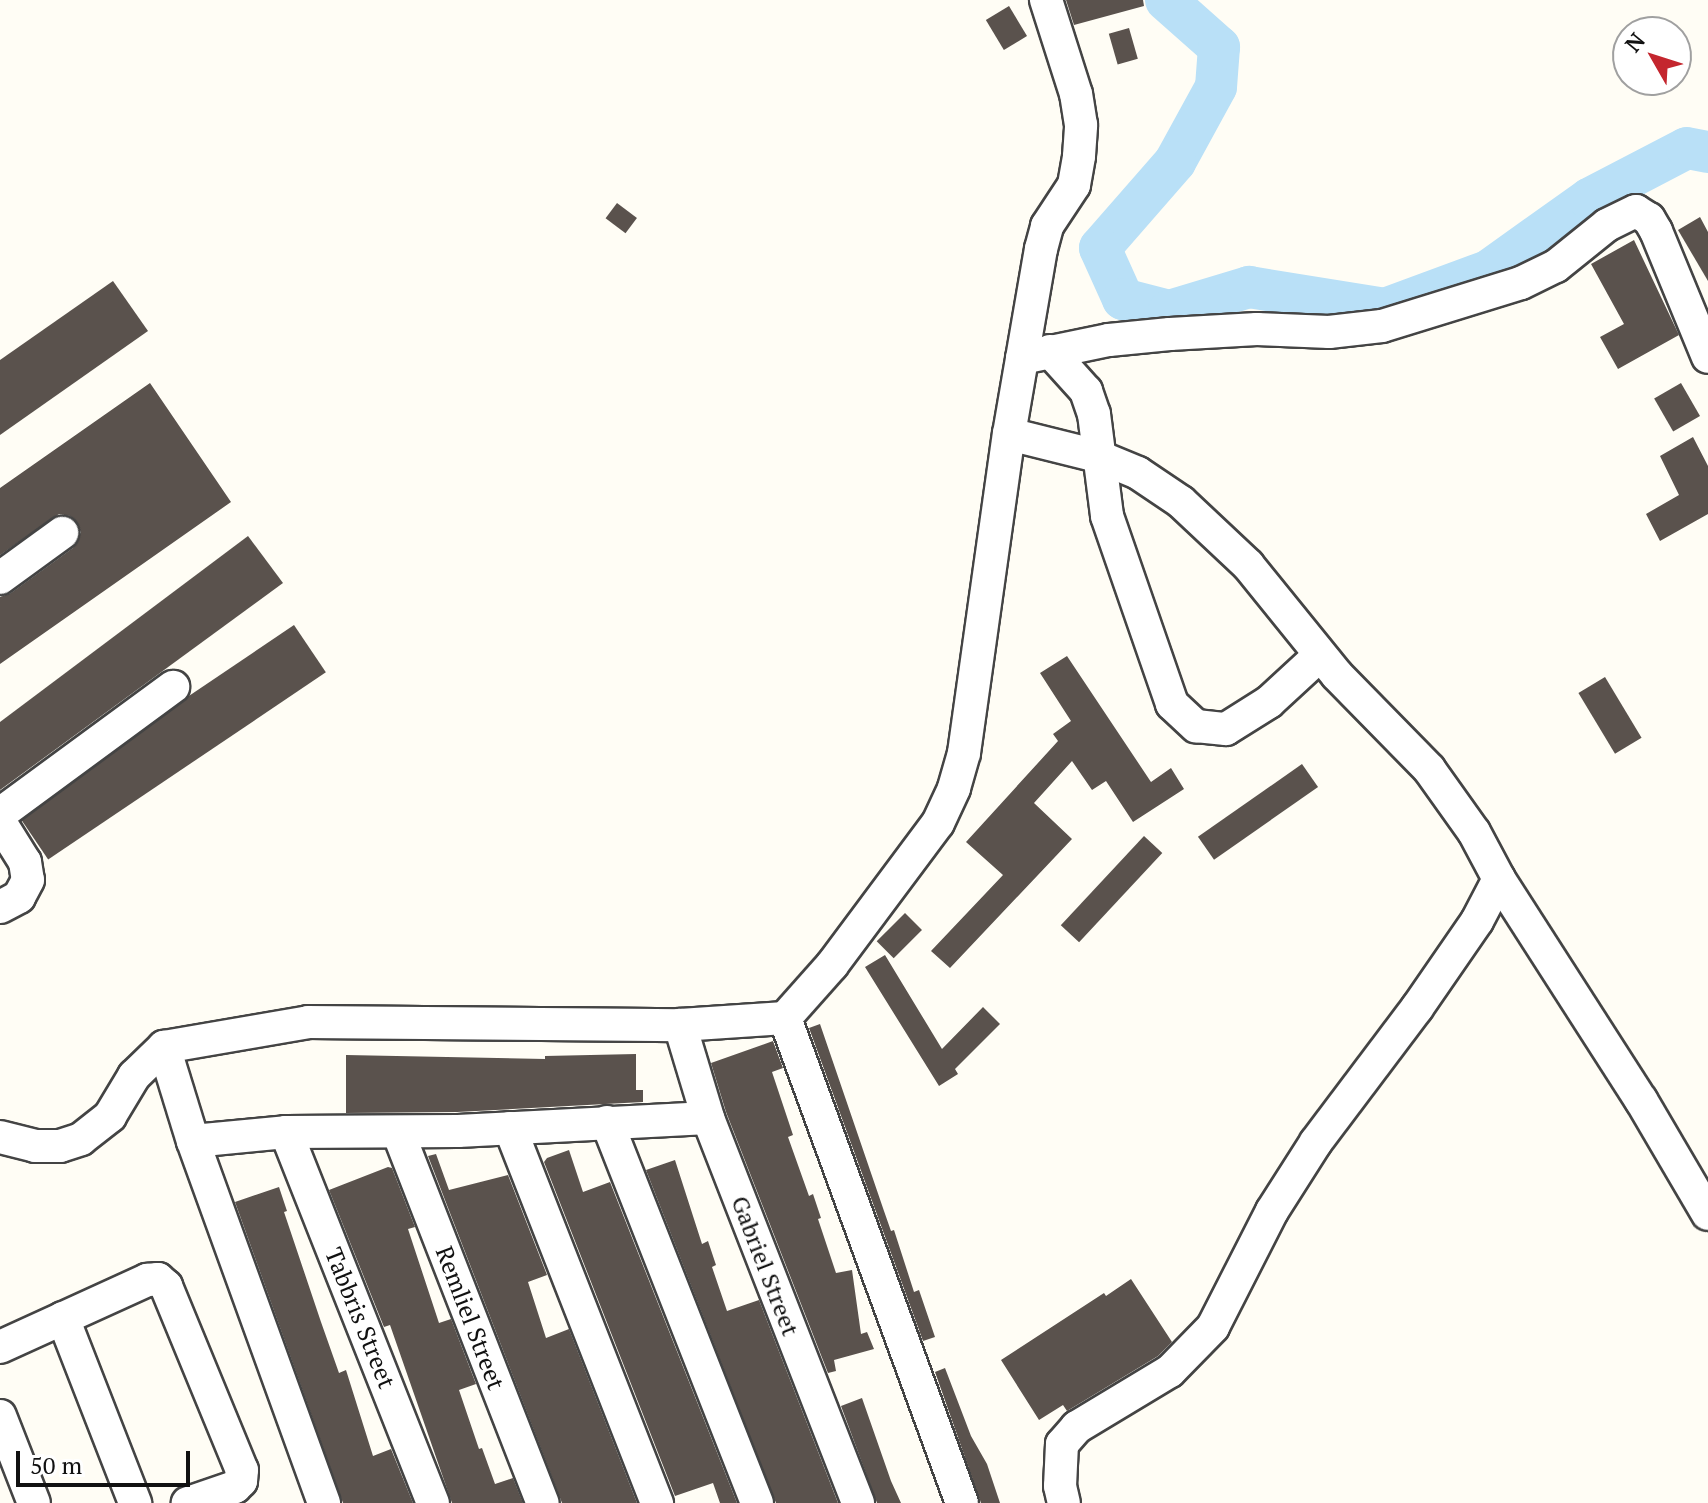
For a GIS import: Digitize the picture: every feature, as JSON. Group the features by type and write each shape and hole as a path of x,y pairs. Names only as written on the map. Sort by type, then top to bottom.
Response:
{"street":[{"path":"0,1137 35,1146 60,1146 81,1139 110,1116 134,1076 164,1047 308,1022 680,1025 785,1018 832,965 929,835 954,788 964,753 1009,434 1036,354 1041,249 1047,226 1074,185 1081,125 1076,94 1046,0"},
{"path":"1036,354 1170,334 1257,329 1329,332 1382,326 1521,283 1556,266 1607,225 1636,211 1649,219 1656,231 1708,357"},
{"path":"1036,354 1086,391 1094,414 1107,516 1172,704 1196,726 1226,729 1269,702 1320,655"},
{"path":"1009,434 1097,456 1138,473 1181,502 1248,565 1320,655 1429,769 1474,832 1499,879 1641,1100 1708,1214"},
{"path":"0,578 62,533"},
{"path":"0,814 173,687"},
{"path":"0,822 25,862 28,880 19,897 0,907"},
{"path":"1064,1503 1060,1457 1062,1444 1077,1427 1170,1371 1213,1327 1272,1211 1309,1154 1477,921 1499,879"},
{"path":"785,1018 962,1503"},
{"name":"Gabriel Street","path":"680,1025 708,1118 858,1503"},
{"path":"164,1047 193,1141 316,1497"},
{"path":"193,1141 286,1132 398,1132 708,1118"},
{"path":"607,1122 757,1503"},
{"path":"510,1128 657,1503"},
{"name":"Tabbris Street","path":"286,1132 433,1503"},
{"name":"Remliel Street","path":"398,1132 543,1503"},
{"path":"0,1347 147,1280 158,1279 166,1286 242,1470 241,1481 235,1487 188,1503"},
{"path":"63,1318 135,1503"},
{"path":"0,1416 34,1503"}],"building":[{"path":"1066,0 1143,0 1144,6 1074,25"},
{"path":"1009,6 1027,36 1004,50 986,20"},
{"path":"1129,28 1138,59 1118,65 1109,34"},
{"path":"617,203 637,218 626,233 606,218"},
{"path":"1700,217 1708,232 1708,281 1678,230"},
{"path":"1634,240 1679,335 1618,369 1600,337 1624,324 1591,264"},
{"path":"113,281 148,331 0,435 0,360"},
{"path":"150,383 231,502 0,664 0,597 11,593 73,548 81,532 70,516 59,514 0,555 0,488"},
{"path":"1681,383 1700,416 1673,431 1654,398"},
{"path":"1693,437 1708,466 1708,514 1660,541 1646,514 1679,495 1660,456"},
{"path":"248,536 283,583 0,790 0,722"},
{"path":"294,625 326,672 48,860 16,812"},
{"path":"1067,656 1151,782 1171,768 1184,789 1133,822 1106,781 1092,790 1072,761 1034,803 1072,839 950,968 931,951 1003,875 966,842 1058,741 1053,734 1071,721 1040,673"},
{"path":"1605,677 1642,738 1615,754 1578,693"},
{"path":"1302,764 1318,787 1214,860 1198,837"},
{"path":"1144,836 1162,853 1079,942 1061,925"},
{"path":"905,913 922,930 894,958 877,941"},
{"path":"885,955 942,1049 983,1007 1000,1024 955,1069 958,1074 939,1086 865,967"},
{"path":"820,1024 891,1231 894,1230 914,1292 919,1290 935,1337 923,1341 809,1028"},
{"path":"773,1041 783,1068 772,1072 793,1135 788,1137 809,1196 813,1194 836,1273 852,1270 861,1334 867,1332 874,1349 834,1360 836,1371 828,1373 726,1112 711,1063"},
{"path":"636,1054 636,1090 643,1090 643,1102 457,1112 346,1113 346,1055 545,1059 545,1056"},
{"path":"569,1150 583,1192 610,1182 737,1503 720,1503 713,1483 675,1496 544,1162"},
{"path":"436,1154 449,1190 508,1175 547,1275 528,1282 546,1338 569,1329 637,1503 562,1503 428,1156"},
{"path":"675,1160 702,1244 708,1241 716,1265 712,1267 727,1311 759,1300 838,1503 776,1503 646,1170"},
{"path":"392,1168 415,1227 408,1229 439,1323 451,1319 476,1384 459,1390 479,1449 482,1448 495,1484 513,1478 523,1503 452,1503 390,1325 384,1327 329,1190"},
{"path":"279,1187 287,1211 284,1212 321,1322 339,1373 346,1370 373,1456 391,1449 413,1503 343,1503 235,1202"},
{"path":"1131,1279 1172,1342 1158,1356 1067,1411 1063,1405 1039,1420 1001,1360"},
{"path":"945,1368 971,1436 987,1464 1000,1503 981,1503 935,1372"},
{"path":"862,1398 901,1503 877,1503 841,1406"}],"waterway":[{"path":"1166,0 1219,47 1216,87 1175,162 1100,248 1123,299 1169,311 1249,287 1385,309 1488,271 1589,199 1687,148 1708,152"}]}
